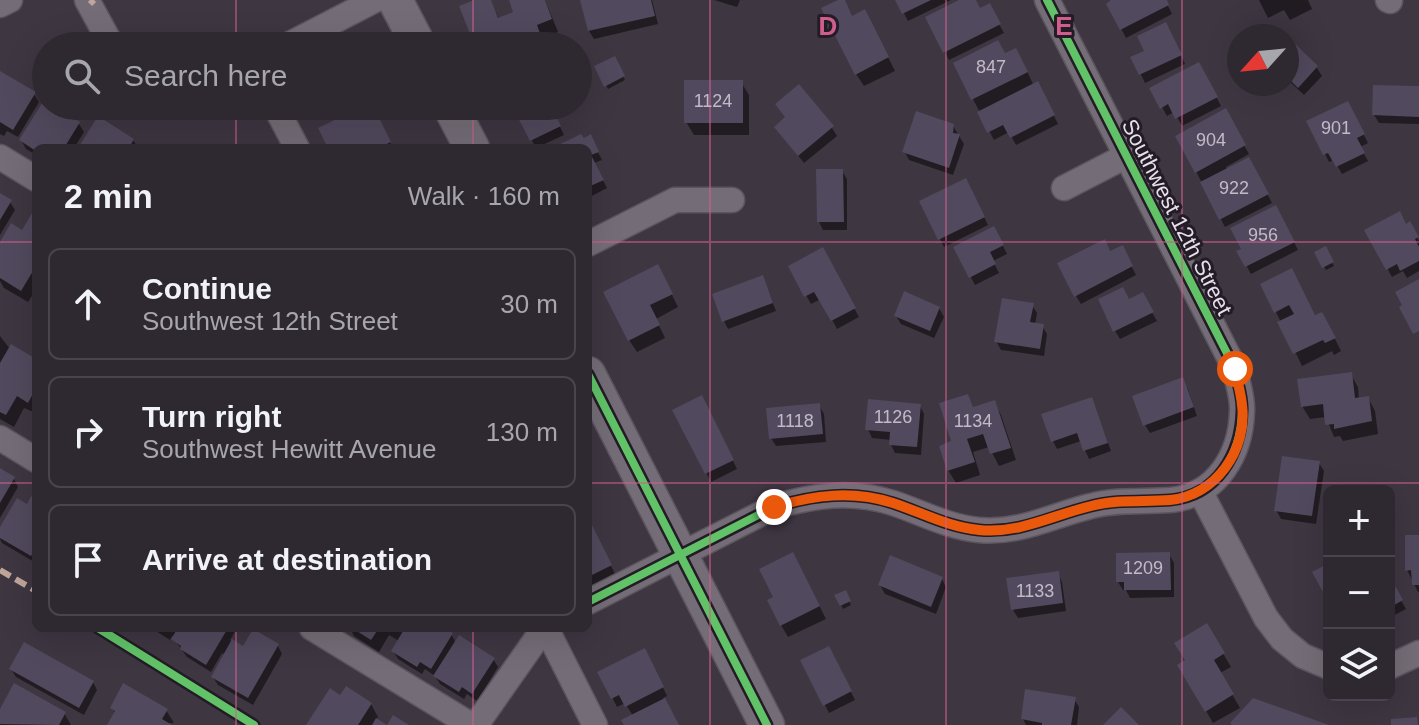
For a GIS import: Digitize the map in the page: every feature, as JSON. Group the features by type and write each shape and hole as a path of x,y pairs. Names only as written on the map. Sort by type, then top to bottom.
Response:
{"street":[{"path":"0,5 10,0"},
{"path":"87,0 104,32"},
{"path":"313,32 375,0"},
{"path":"395,0 412,32"},
{"name":"Southwest 12th Street","path":"1047,0 1235,369 1243,407 1240,437 1227,468 1200,491"},
{"path":"282,120 295,144"},
{"path":"457,120 470,144"},
{"path":"1064,188 1126,156"},
{"path":"0,157 32,177"},
{"path":"592,242 675,200 732,200"},
{"path":"592,382 767,725"},
{"path":"0,438 32,458"},
{"path":"592,600 774,507 817,496 850,494 873,497 946,525 1004,531 1023,528 1090,506 1173,500 1200,491 1266,618 1282,639 1303,656 1323,664"},
{"path":"319,632 473,725 542,632"},
{"path":"547,632 595,725"},
{"path":"1395,664 1419,653"}],"building":[{"path":"474,0 491,0 498,18 513,12 509,0 545,0 552,19 537,25 540,32 469,32 459,6"},
{"path":"580,0 651,0 655,16 588,31"},
{"path":"845,0 852,16 865,9 889,57 855,75 821,8"},
{"path":"895,0 931,0 902,14"},
{"path":"959,0 976,0 980,8 990,3 1001,24 943,53 925,17"},
{"path":"1111,0 1167,0 1169,5 1120,30 1106,4"},
{"path":"1166,22 1182,55 1139,75 1130,57 1144,51 1137,36"},
{"path":"998,40 1005,53 1016,48 1028,72 971,100 953,63"},
{"path":"1299,48 1318,66 1299,87"},
{"path":"615,56 625,76 604,87 594,66"},
{"path":"1199,62 1218,97 1175,119 1168,104 1160,109 1149,88"},
{"path":"0,71 32,90 32,99 13,130 0,122"},
{"path":"684,80 743,80 743,123 684,123"},
{"path":"1038,81 1055,115 1010,138 1003,125 987,133 977,112"},
{"path":"799,84 834,126 798,156 774,127 785,117 775,104"},
{"path":"1373,85 1419,86 1419,117 1372,115"},
{"path":"1348,101 1365,134 1357,138 1365,153 1336,167 1328,153 1323,155 1306,121"},
{"path":"1226,108 1246,145 1195,173 1175,136"},
{"path":"916,111 954,124 953,133 960,134 949,168 902,152"},
{"path":"32,119 80,122 66,144 32,144 32,148 19,140"},
{"path":"96,120 104,120 134,139 131,144 80,144"},
{"path":"335,120 380,120 391,142 326,144 318,128"},
{"path":"519,120 558,120 561,126 530,141"},
{"path":"581,134 584,138 591,134 599,152 592,155 592,144 560,144"},
{"path":"592,157 604,180 592,185"},
{"path":"1249,157 1269,194 1219,220 1200,182"},
{"path":"816,169 843,169 844,222 817,222"},
{"path":"966,178 985,217 938,240 919,201"},
{"path":"0,193 12,200 0,220"},
{"path":"1276,205 1295,242 1245,267 1236,251 1241,249 1230,228"},
{"path":"1400,211 1406,224 1410,221 1419,237 1415,239 1419,247 1419,261 1400,271 1397,264 1386,270 1364,230"},
{"path":"32,213 32,273 21,291 0,278 0,242 11,223 22,230"},
{"path":"994,226 1004,245 990,252 996,264 969,278 953,247"},
{"path":"1105,239 1110,251 1123,245 1133,266 1074,297 1057,263"},
{"path":"1326,246 1334,262 1322,268 1314,252"},
{"path":"823,247 856,308 831,321 814,292 804,297 788,266"},
{"path":"658,264 673,294 650,305 660,325 628,341 603,292"},
{"path":"1292,268 1315,315 1322,312 1336,338 1325,343 1323,340 1293,354 1277,322 1294,314 1289,305 1274,313 1260,284"},
{"path":"763,275 773,303 722,322 712,294"},
{"path":"1419,279 1419,331 1413,334 1395,292"},
{"path":"1123,287 1129,299 1143,292 1154,312 1113,332 1098,299"},
{"path":"904,291 940,307 930,331 894,316"},
{"path":"1002,298 1034,303 1030,322 1044,324 1040,349 994,342"},
{"path":"11,344 32,357 32,396 28,403 17,396 6,415 0,412 0,363"},
{"path":"1352,372 1355,398 1369,396 1372,421 1334,429 1334,424 1325,425 1323,404 1301,407 1297,379"},
{"path":"1183,377 1194,407 1143,426 1132,396"},
{"path":"968,394 973,407 995,400 1011,448 990,454 983,434 967,439 975,462 947,471 939,446 951,441 939,403"},
{"path":"702,395 734,460 705,474 672,410"},
{"path":"1092,397 1108,443 1083,451 1077,433 1051,442 1041,414"},
{"path":"868,399 921,404 917,447 889,445 890,432 865,430"},
{"path":"820,403 823,434 769,439 766,408"},
{"path":"1282,456 1320,461 1312,516 1274,511"},
{"path":"0,468 15,477 0,503"},
{"path":"31,496 31,556 0,538 0,527 17,498 27,504"},
{"path":"592,525 612,565 592,575"},
{"path":"1405,535 1419,535 1419,585 1412,585 1411,570 1405,571"},
{"path":"793,552 820,606 780,626 767,600 773,597 759,569"},
{"path":"1170,552 1171,590 1124,590 1124,582 1116,582 1116,553"},
{"path":"890,555 943,577 931,607 878,585"},
{"path":"1323,566 1323,592 1312,572"},
{"path":"1059,571 1063,603 1011,610 1006,578"},
{"path":"1395,588 1403,600 1395,605"},
{"path":"846,590 851,601 840,606 834,595"},
{"path":"1207,623 1225,653 1214,660 1234,694 1205,712 1177,665 1185,660 1174,643"},
{"path":"175,632 226,632 206,665 180,649 181,646 171,639"},
{"path":"251,632 258,632 279,644 248,698 211,677 232,639 243,646"},
{"path":"358,632 376,632 371,640"},
{"path":"403,632 453,633 431,669 420,662 417,667 391,651"},
{"path":"459,635 495,658 472,694 462,687 459,692 433,676"},
{"path":"24,642 94,681 79,708 9,669"},
{"path":"829,646 852,691 823,706 800,660"},
{"path":"645,648 664,687 625,707 619,695 611,699 597,672"},
{"path":"14,683 66,712 59,725 0,724 0,709"},
{"path":"123,683 168,709 162,719 172,725 107,725 115,711 110,708"},
{"path":"346,686 372,703 358,725 306,725 330,688 340,695"},
{"path":"1025,689 1076,697 1071,725 1042,725 1021,719"},
{"path":"665,698 679,725 624,725 621,720"},
{"path":"1253,698 1329,725 1232,725 1230,723"},
{"path":"1121,707 1139,725 1103,725"},
{"path":"393,715 409,725 387,725"},
{"path":"1417,717 1418,725 1391,725 1391,719"},
{"path":"376,718 387,725 372,725"}],"marked path":[{"path":"90,4 94,0"},
{"path":"0,570 32,589"}],"cycle path":[{"path":"592,600 774,507 804,499 863,496 893,503 957,526 994,530 1022,527 1101,504 1187,497 1201,490 1223,470 1241,427 1242,400 1235,369 1047,0"},
{"path":"592,382 767,725"},
{"path":"104,632 254,725"}],"route":[{"path":"774,507 799,499 850,494 895,504 946,525 1004,531 1110,502 1173,500 1200,491 1227,468 1240,437 1243,407 1235,369"}]}
